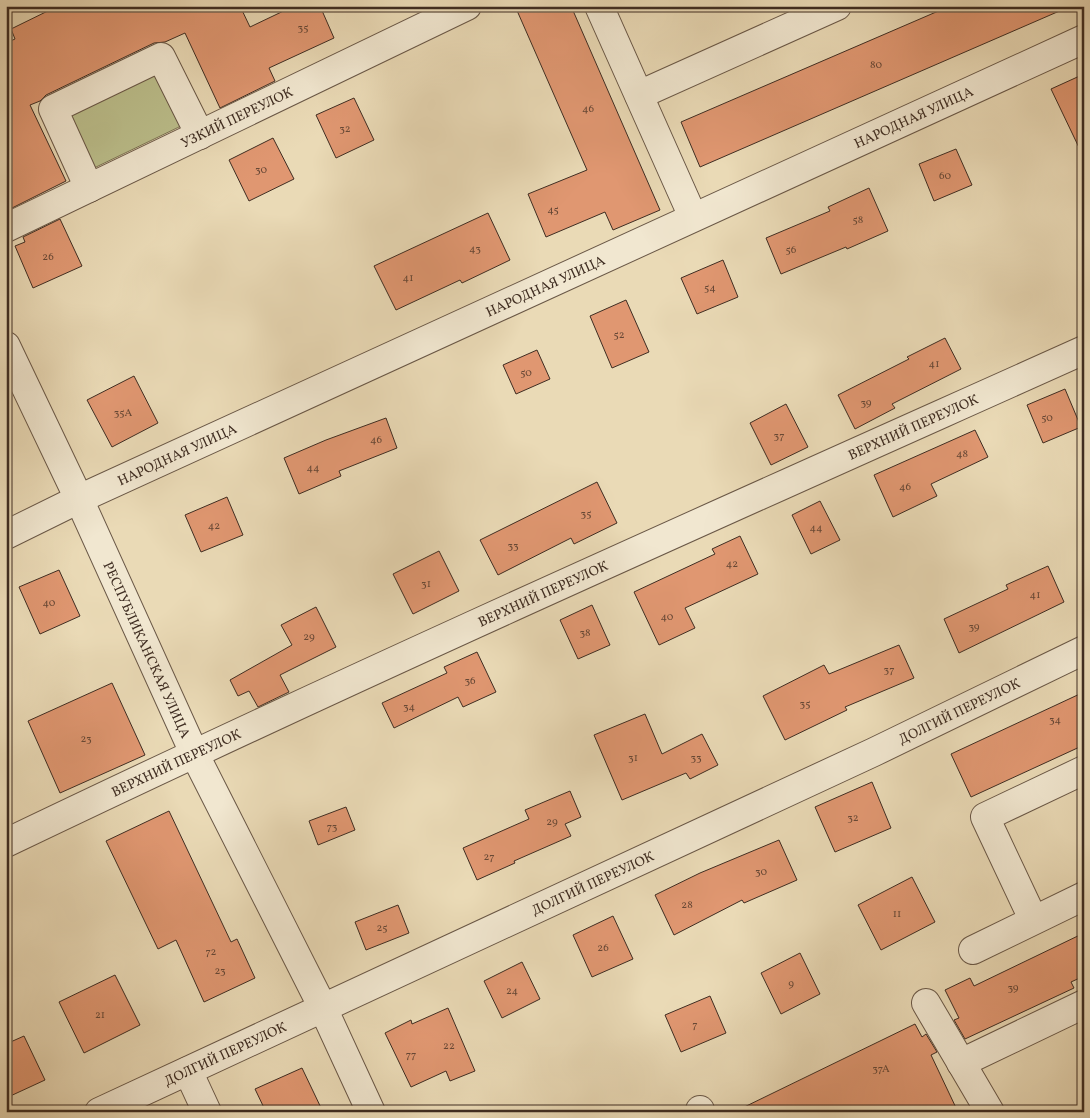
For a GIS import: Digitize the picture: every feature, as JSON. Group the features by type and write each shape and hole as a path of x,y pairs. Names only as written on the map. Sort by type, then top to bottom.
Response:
{"street":[{"name":"УЗКИЙ ПЕРЕУЛОК","path":"6,228 467,6"},
{"path":"599,6 694,217"},
{"path":"639,95 837,6"},
{"name":"НАРОДНАЯ УЛИЦА","path":"6,535 79,499 1084,39"},
{"path":"89,188 53,109 161,57 200,135"},
{"name":"РЕСПУБЛИКАНСКАЯ УЛИЦА","path":"6,346 79,499 194,753 323,1008 371,1112"},
{"name":"ВЕРХНИЙ ПЕРЕУЛОК","path":"6,843 194,753 1084,350"},
{"name":"ДОЛГИЙ ПЕРЕУЛОК","path":"99,1112 865,756 1084,650"},
{"path":"1034,919 985,817 1084,770"},
{"path":"973,950 1084,896"},
{"path":"926,1003 990,1112"},
{"path":"961,1063 1084,1004"},
{"path":"188,1071 207,1112"}],"green space":[{"path":"154,69 181,126 94,168 67,113"}],"building":[{"path":"58,6 240,6 250,27 294,6 320,6 334,38 269,68 275,81 220,108 185,33 165,42 154,43 46,95 40,101 30,105 66,181 10,209 6,201 6,43 15,39 11,29"},
{"path":"515,6 571,6 660,210 613,230 605,212 546,237 528,194 587,170"},
{"path":"950,6 1071,6 700,167 681,122"},
{"path":"1084,74 1084,158 1051,89"},
{"path":"354,98 374,140 336,158 316,115"},
{"path":"273,138 294,179 249,201 229,160"},
{"path":"956,149 972,185 934,201 919,164"},
{"path":"869,188 888,231 781,274 766,238 830,211 828,207"},
{"path":"488,213 510,260 462,283 460,280 396,310 374,266"},
{"path":"60,219 82,266 33,288 15,246 25,242 23,237"},
{"path":"723,260 738,297 697,314 681,278"},
{"path":"626,300 649,352 612,368 590,316"},
{"path":"945,338 961,369 892,404 895,408 855,429 838,395 909,359 907,357"},
{"path":"537,350 550,379 516,394 503,365"},
{"path":"134,376 158,423 112,447 87,400"},
{"path":"1065,389 1081,427 1043,443 1027,405"},
{"path":"786,404 808,447 771,465 750,423"},
{"path":"386,418 397,448 339,471 341,476 299,494 284,458"},
{"path":"975,430 988,457 931,484 937,496 893,517 874,475"},
{"path":"597,482 617,523 574,544 571,538 498,575 480,540"},
{"path":"227,497 243,535 201,552 185,515"},
{"path":"820,501 840,540 811,554 792,515"},
{"path":"740,536 758,574 685,608 695,628 659,645 634,592 715,554 712,549"},
{"path":"439,551 459,591 413,614 393,574"},
{"path":"1048,566 1064,602 959,653 944,619 1008,589 1006,585"},
{"path":"59,570 80,616 40,634 19,587"},
{"path":"592,605 610,645 578,659 560,620"},
{"path":"316,607 336,647 280,675 289,692 258,707 249,691 238,696 230,680 292,645 281,625"},
{"path":"899,645 914,678 845,707 847,710 785,740 763,696 824,665 829,674"},
{"path":"477,652 496,692 463,707 458,697 394,728 382,703 447,673 444,667"},
{"path":"112,683 145,755 60,793 28,721"},
{"path":"1084,692 1084,745 971,797 951,754"},
{"path":"645,714 662,754 702,734 718,765 690,779 686,773 622,800 594,735"},
{"path":"872,782 891,828 835,852 815,807"},
{"path":"570,791 581,817 565,824 571,836 514,861 515,863 477,880 463,848 529,819 525,810"},
{"path":"346,807 355,830 318,845 309,821"},
{"path":"169,811 231,942 237,939 255,978 204,1002 176,940 158,949 106,841"},
{"path":"779,840 797,880 744,903 742,900 674,935 655,895 700,873"},
{"path":"912,877 935,922 881,950 858,905"},
{"path":"398,905 409,933 366,950 355,922"},
{"path":"613,916 633,959 592,977 573,935"},
{"path":"1084,933 1084,976 1071,982 1074,988 965,1039 954,1020 959,1018 945,990 970,978 974,986"},
{"path":"800,953 820,994 781,1014 761,973"},
{"path":"522,962 540,999 502,1018 484,981"},
{"path":"115,975 140,1025 84,1053 59,1002"},
{"path":"710,996 726,1033 681,1052 665,1015"},
{"path":"448,1008 475,1071 450,1081 446,1071 411,1087 385,1033 411,1020 412,1024"},
{"path":"915,1024 922,1037 926,1034 937,1052 931,1055 958,1112 734,1112"},
{"path":"24,1036 45,1080 6,1098 6,1044"},
{"path":"302,1068 323,1112 266,1112 255,1089"}]}
